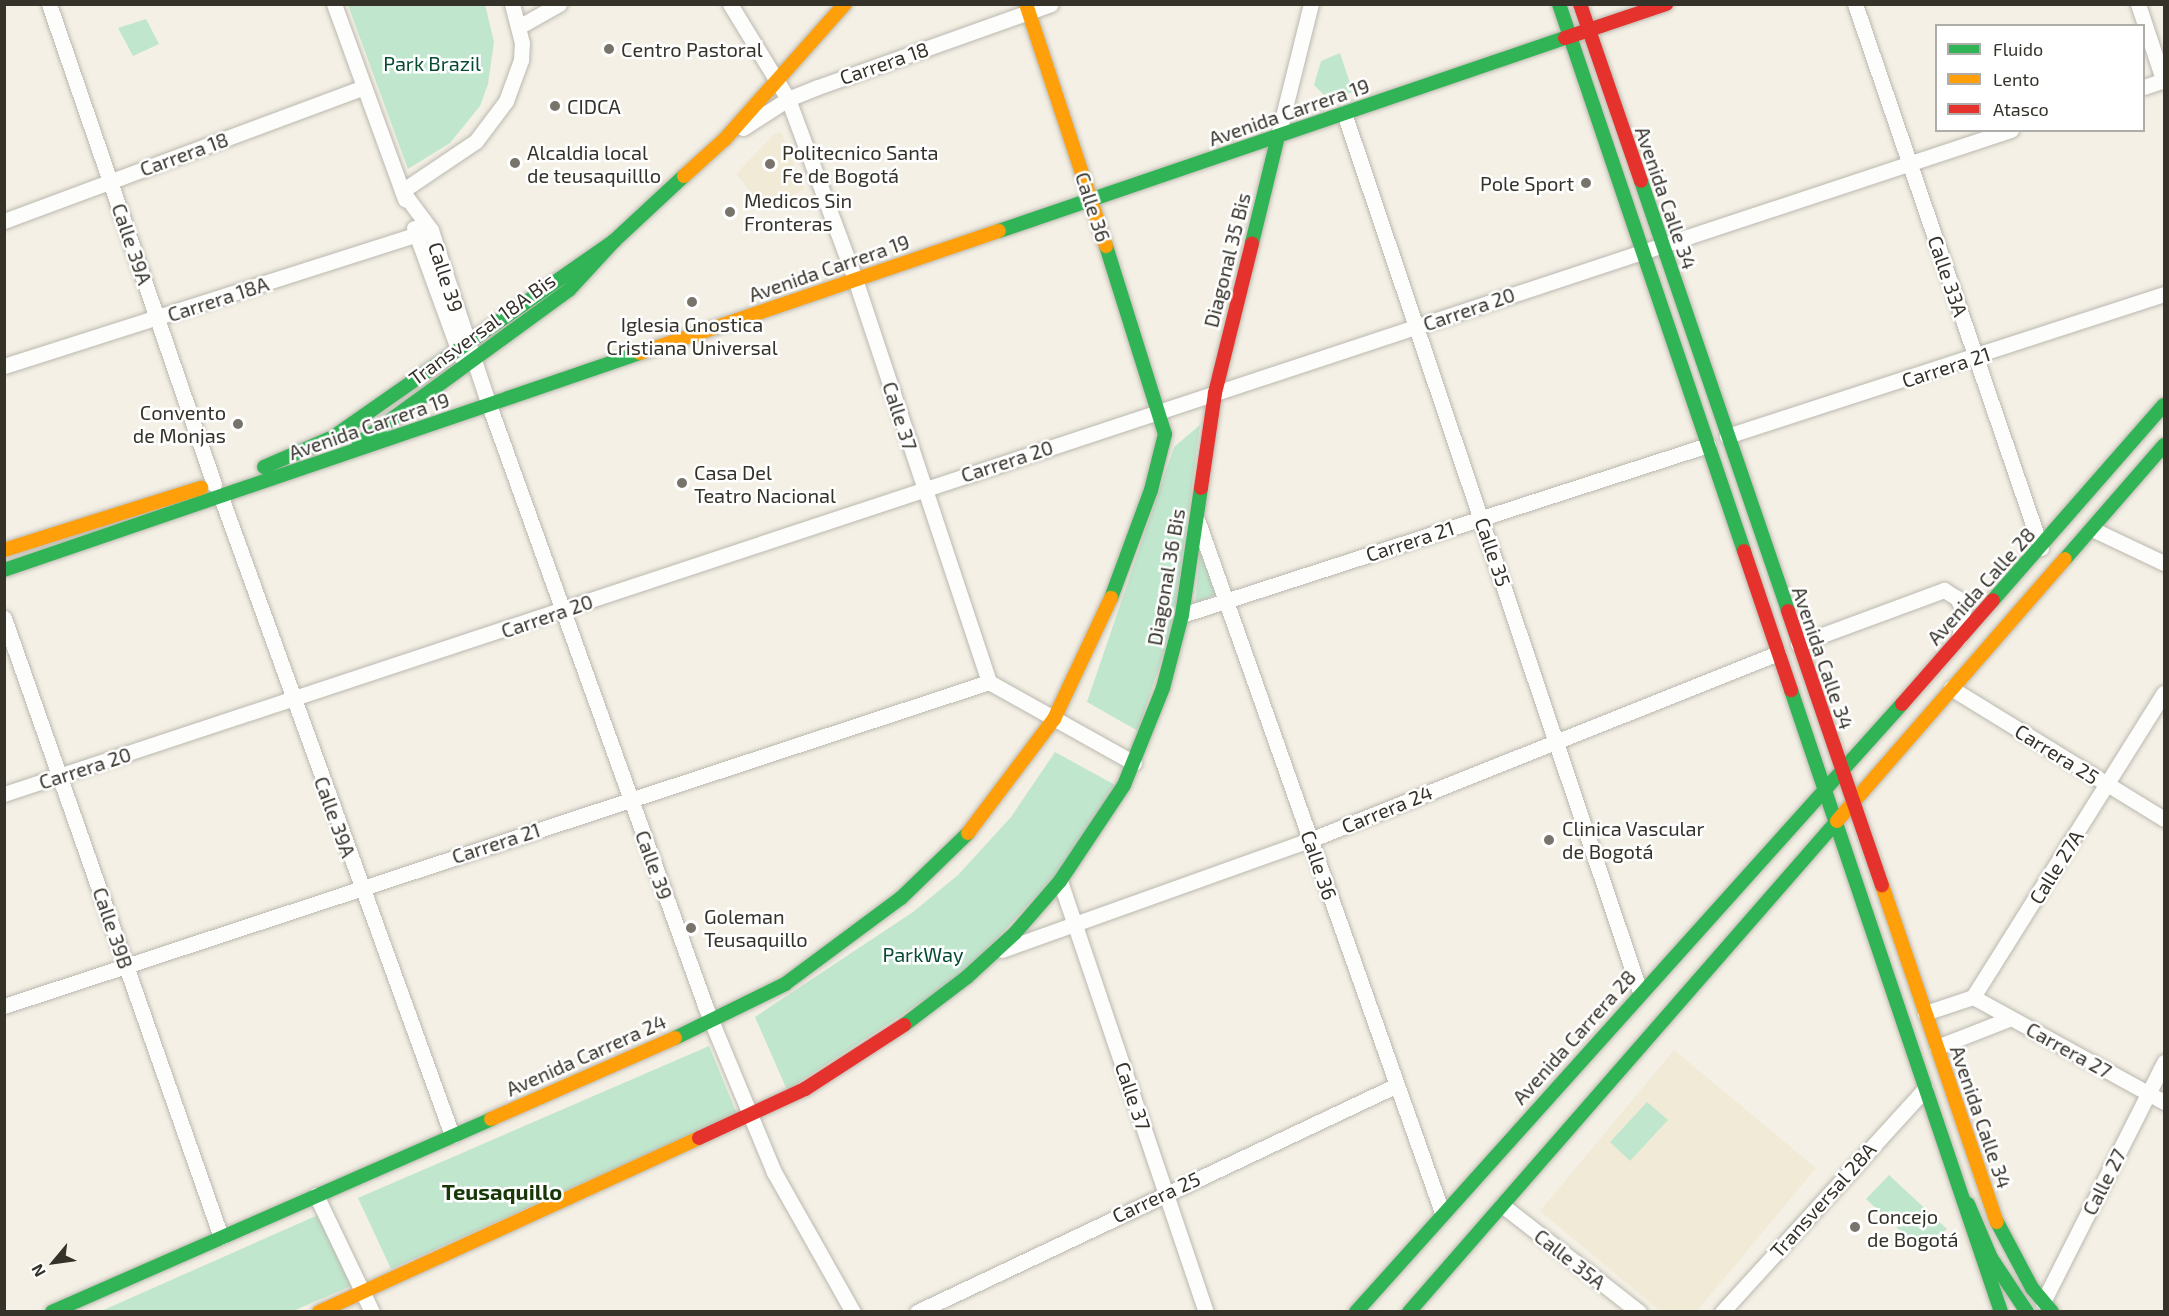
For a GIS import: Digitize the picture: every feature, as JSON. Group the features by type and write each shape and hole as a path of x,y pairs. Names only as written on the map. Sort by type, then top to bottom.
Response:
{"main road":[{"name":"Transversal 18A Bis","path":"335,459 569,290 614,241 725,139 845,4"},
{"name":"Avenida Calle 34","path":"1559,4 1925,1089 1968,1204 2001,1311"},
{"name":"Avenida Calle 34","path":"1580,4 2002,1237 2047,1307"},
{"name":"Avenida Carrera 19","path":"4,550 335,459 855,279 1666,4"},
{"name":"Calle 36","path":"1027,8 1160,410"},
{"name":"Diagonal 35 Bis","path":"1215,393 1278,136"},
{"name":"Transversal 18A Bis","path":"333,436 614,241"},
{"name":"Diagonal 36 Bis","path":"1134,763 1157,710 1182,615 1215,393"},
{"name":"Avenida Calle 28","path":"1824,791 2042,548 2164,405"},
{"name":"Diagonal 36 Bis","path":"1054,719 1083,662 1135,537 1164,441 1160,410"},
{"name":"Avenida Carrera 19","path":"4,570 217,491 333,436"},
{"path":"1409,1311 2164,445"},
{"name":"Avenida Carrera 24","path":"52,1311 712,1022 785,984 901,898 966,836 1054,719"},
{"path":"319,1311 750,1116 805,1089 903,1026 993,953 1060,881 1110,811 1134,763"},
{"name":"Avenida Carrera 28","path":"1356,1311 1640,992 1824,791"},
{"path":"1968,1204 1991,1258 2027,1311"}],"street":[{"name":"Calle 39A","path":"49,4 217,491 452,1135"},
{"name":"Calle 39","path":"334,4 402,191 424,233 462,346 489,405 712,1022 774,1172 853,1311"},
{"path":"402,191 476,141 492,123 515,82 521,60 520,26 512,4"},
{"path":"520,26 559,4"},
{"name":"Calle 37","path":"730,4 779,80 788,99 855,279 989,682"},
{"name":"Carrera 18","path":"725,139 788,99 1027,8 1051,4"},
{"path":"1278,136 1311,4"},
{"name":"Calle 33A","path":"1855,4 2042,548"},
{"path":"2138,4 2145,24"},
{"path":"2145,25 2164,81 2145,87"},
{"name":"Carrera 18","path":"4,221 364,87"},
{"name":"Calle 35","path":"1344,113 1418,327 1640,992"},
{"name":"Carrera 20","path":"4,794 293,701 925,488 2005,132"},
{"name":"Carrera 18A","path":"4,366 424,233"},
{"name":"Carrera 21","path":"1727,435 1976,358 2164,294"},
{"name":"Carrera 21","path":"1182,615 1708,445"},
{"name":"Calle 36","path":"1196,518 1442,1212"},
{"path":"2092,529 2164,563"},
{"path":"1798,644 1944,590 1957,598 1963,610 1958,641"},
{"name":"Calle 39B","path":"4,618 220,1237"},
{"name":"Carrera 24","path":"993,953 1310,840 1778,653"},
{"path":"989,682 1134,763"},
{"name":"Carrera 21","path":"4,1006 630,798 989,682"},
{"name":"Carrera 25","path":"1951,688 2164,819"},
{"name":"Calle 27A","path":"1973,997 2164,693"},
{"name":"Calle 37","path":"1060,881 1206,1311"},
{"path":"1925,1013 1973,997"},
{"name":"Carrera 27","path":"1973,997 2164,1101"},
{"path":"1937,1047 2011,1018"},
{"name":"Calle 27","path":"2047,1307 2164,1062"},
{"name":"Carrera 25","path":"917,1311 1397,1084"},
{"name":"Transversal 28A","path":"1722,1311 1925,1089"},
{"path":"316,1195 372,1311"},
{"name":"Calle 35A","path":"1502,1206 1639,1311"}],"shaded area":[{"name":"Politecnico Santa Fe de Bogotá","path":"781,132 804,189 766,211 736,174 775,133"},
{"path":"1674,1050 1816,1168 1697,1311 1660,1311 1540,1211"}],"green space":[{"name":"Park Brazil","path":"485,4 494,42 488,84 480,106 450,143 408,169 348,5"},
{"path":"146,19 159,44 133,56 118,28"},
{"path":"1340,53 1353,92 1329,100 1314,85 1321,61"},
{"path":"1200,425 1174,621 1138,731 1087,702 1174,447"},
{"path":"1200,552 1217,594 1195,604"},
{"name":"ParkWay","path":"1055,752 1117,786 1054,877 964,974 787,1090 755,1017 913,912 958,875 1011,817"},
{"path":"709,1046 737,1114 391,1269 358,1198"},
{"path":"1647,1102 1668,1120 1630,1161 1610,1142"},
{"path":"1889,1175 1947,1229 1924,1253 1866,1199"},
{"path":"318,1215 351,1286 293,1311 99,1312"}],"traffic: fast":[{"path":"1559,4 1744,551"},
{"path":"999,231 1565,38"},
{"path":"1252,243 1278,136"},
{"path":"359,443 569,290 614,241 684,176"},
{"path":"1641,181 1788,611"},
{"path":"264,467 333,437 614,241"},
{"path":"1106,246 1165,434 1151,490 1111,598"},
{"path":"4,570 640,353"},
{"path":"1993,600 2164,405"},
{"path":"2065,559 2164,445"},
{"path":"904,1025 967,977 1015,933 1060,881 1124,785 1163,688 1182,615 1201,488"},
{"path":"1791,690 2001,1312"},
{"path":"1356,1312 1902,704"},
{"path":"1409,1312 1837,821"},
{"path":"675,1038 785,984 901,898 968,833"},
{"path":"52,1312 491,1119"},
{"path":"1968,1204 1991,1258 2027,1312"},
{"path":"1997,1222 2032,1288 2052,1312"}],"traffic: slow":[{"path":"684,176 725,139 845,4"},
{"path":"1026,4 1106,246"},
{"path":"640,353 999,231"},
{"path":"4,550 201,488"},
{"path":"1837,821 2065,559"},
{"path":"968,833 1054,719 1111,598"},
{"path":"1882,885 1997,1222"},
{"path":"491,1119 675,1038"},
{"path":"319,1312 699,1138"}],"traffic: jam":[{"path":"1580,4 1641,181"},
{"path":"1565,38 1666,4"},
{"path":"1201,488 1215,393 1252,243"},
{"path":"1744,551 1791,690"},
{"path":"1902,704 1993,600"},
{"path":"1788,611 1882,885"},
{"path":"699,1138 805,1089 904,1025"}],"place":[{"name":"Centro Pastoral","path":"609,49"},
{"name":"CIDCA","path":"555,106"},
{"name":"Alcaldia local de teusaquilllo","path":"515,163"},
{"name":"Politecnico Santa Fe de Bogotá","path":"770,164"},
{"name":"Pole Sport","path":"1586,183"},
{"name":"Medicos Sin Fronteras","path":"730,212"},
{"name":"Iglesia Gnostica Cristiana Universal","path":"692,302"},
{"name":"Convento de Monjas","path":"238,424"},
{"name":"Casa Del Teatro Nacional","path":"682,483"},
{"name":"Clinica Vascular de Bogotá","path":"1549,840"},
{"name":"Goleman Teusaquillo","path":"691,928"},
{"name":"Concejo de Bogotá","path":"1855,1227"}],"district":[{"name":"Teusaquillo","path":"502,1192"}]}
